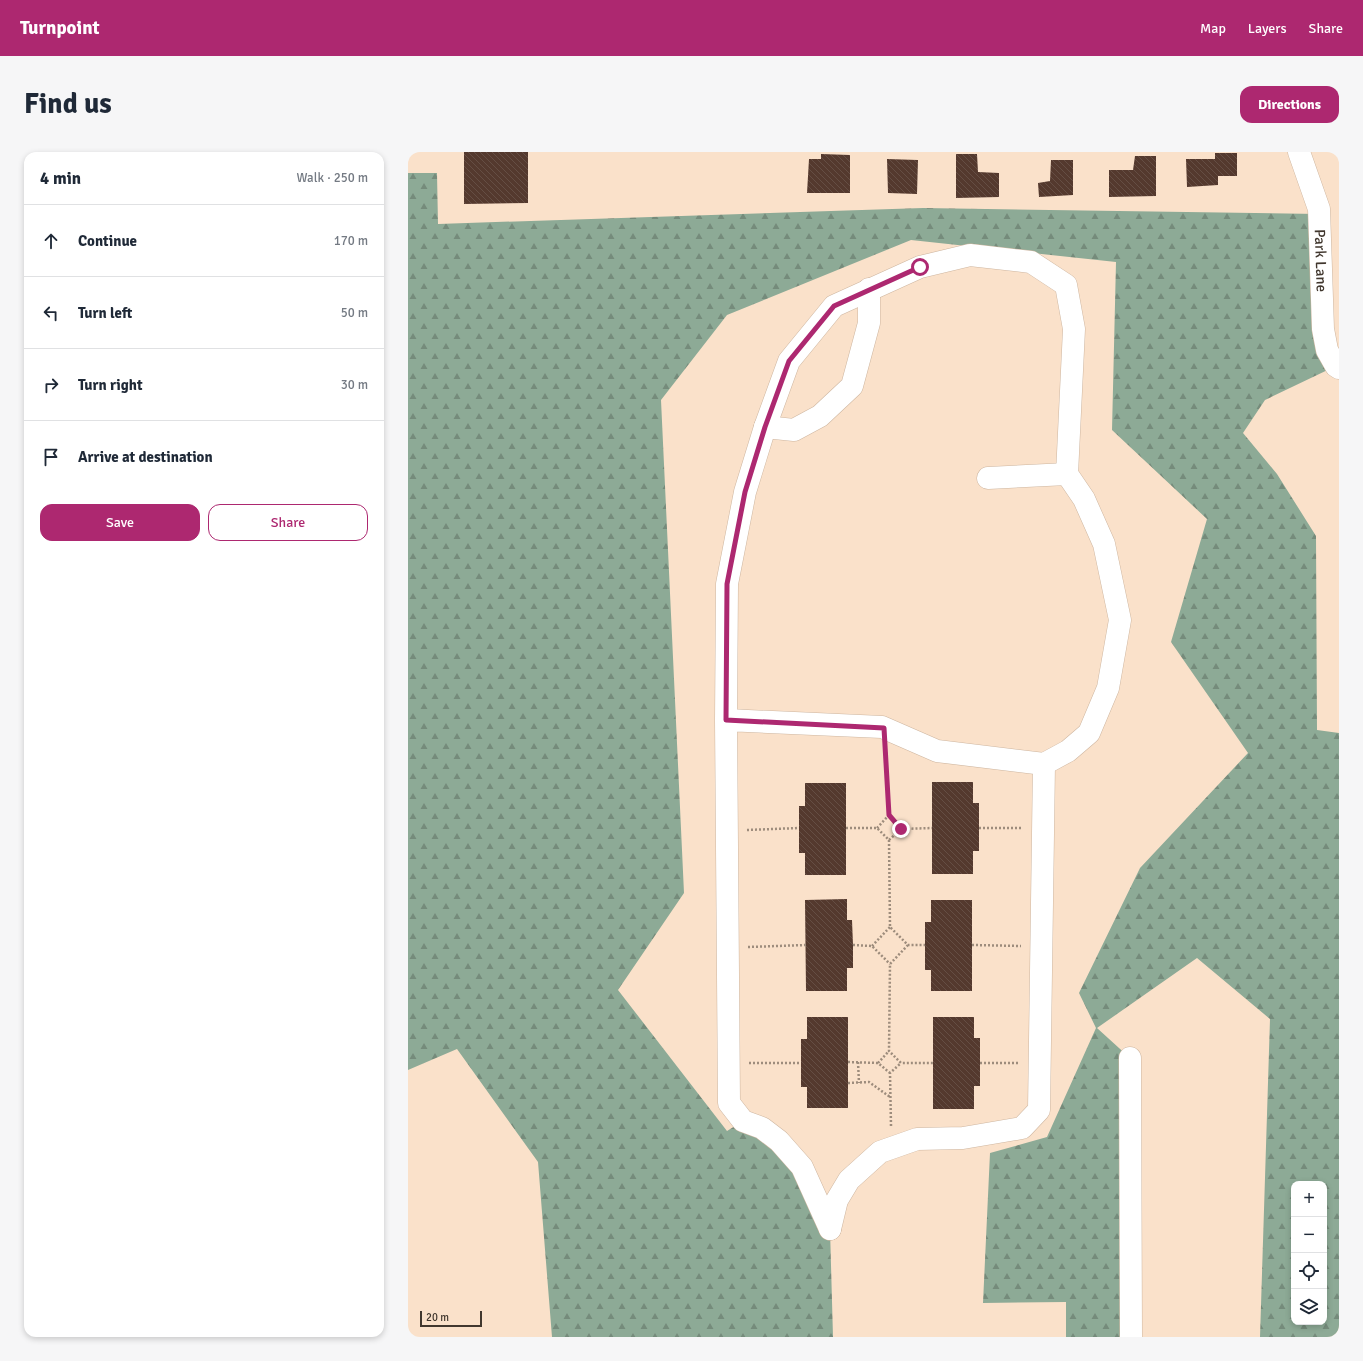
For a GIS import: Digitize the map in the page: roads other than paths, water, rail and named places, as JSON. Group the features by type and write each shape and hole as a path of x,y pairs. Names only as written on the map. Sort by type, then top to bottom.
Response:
{"street":[{"name":"Park Lane","path":"1298,152 1319,209 1324,329 1328,350 1336,366 1339,368"},
{"path":"726,720 884,728 937,751 1044,764 1068,751 1089,733 1108,688 1120,620 1104,544 1084,499 1067,474 1074,329 1066,285 1031,262 970,254 920,267 834,306 789,361 765,427 745,492 727,584 726,720 728,1103 743,1121 762,1128 779,1141 802,1167 830,1228 837,1200 849,1180 880,1152 917,1139 963,1138 1022,1128 1039,1110 1044,764"},
{"path":"765,427 794,430 820,416 852,386 869,323 869,289"},
{"path":"988,478 1067,474"},
{"path":"1130,1058 1131,1337"}]}
